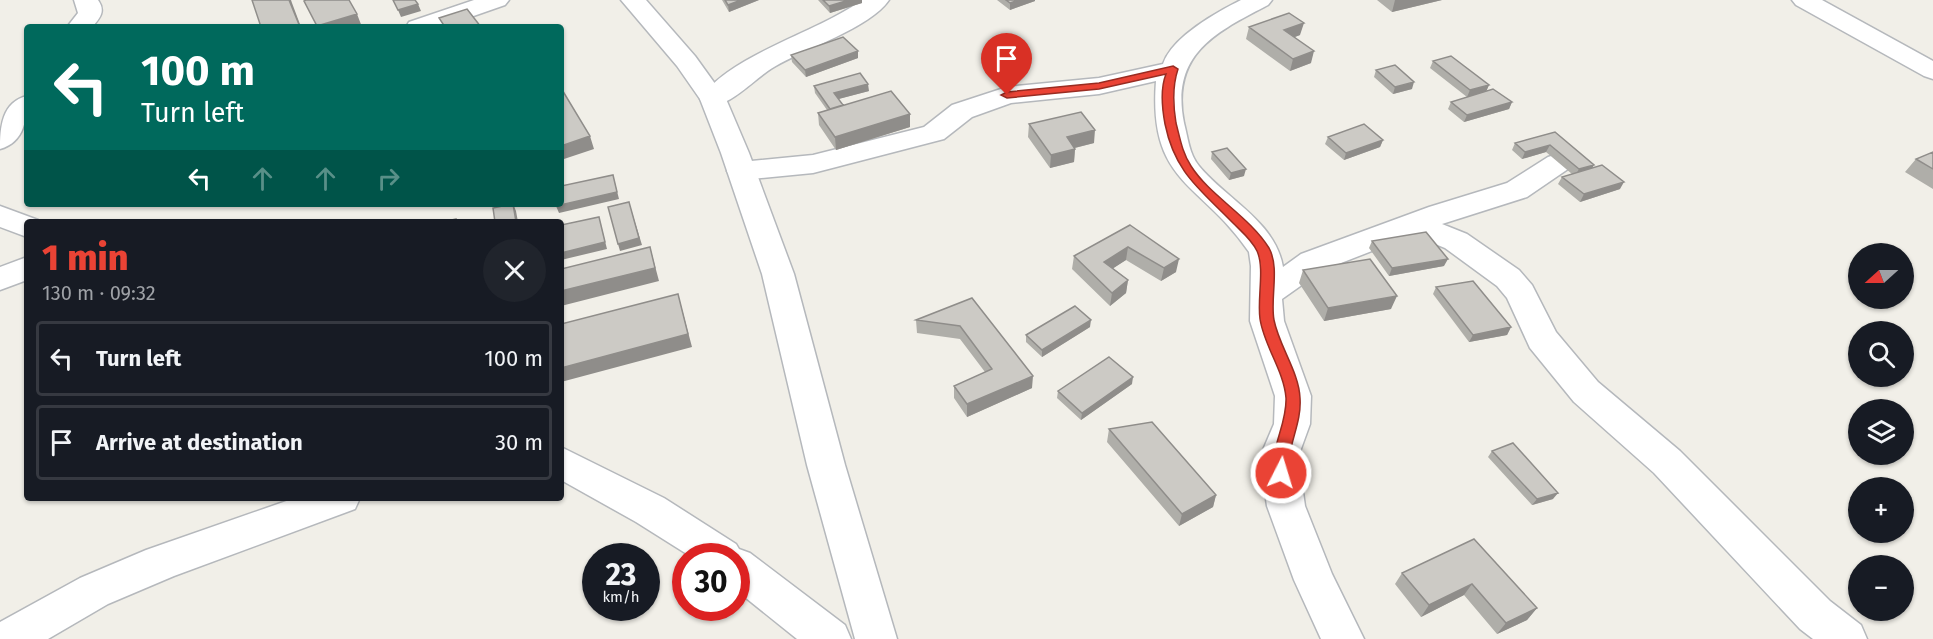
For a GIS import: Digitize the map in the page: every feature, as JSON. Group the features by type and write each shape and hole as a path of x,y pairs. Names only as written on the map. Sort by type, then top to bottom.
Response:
{"street":[{"path":"82,24 90,14 90,6 86,0"},
{"path":"427,24 497,0"},
{"path":"633,0 680,54 713,99 741,171 777,274 826,465 876,639"},
{"path":"713,99 736,80 773,56 842,24 877,0"},
{"path":"1260,0 1216,22 1177,59 1169,81 1168,110 1176,148 1187,170 1253,235 1264,251 1267,266 1265,295 1267,321 1293,396 1292,424 1279,457 1286,506 1314,580 1343,639"},
{"path":"1804,0 1933,71"},
{"path":"741,171 813,164 934,133 962,111 1007,95 1099,86 1173,69"},
{"path":"0,140 24,108"},
{"path":"0,150 24,139"},
{"path":"1265,295 1312,262 1413,224 1517,190 1558,163"},
{"path":"0,216 24,226"},
{"path":"1413,224 1456,241 1508,278 1521,292 1542,339 1586,392 1667,462 1808,607 1846,639"},
{"path":"0,279 24,269"},
{"path":"564,464 650,510 702,543"},
{"path":"9,639 94,591 160,563 333,501"},
{"path":"750,577 830,639"}],"building":[{"path":"252,0 289,0 299,24 260,24"},
{"path":"349,0 357,14 324,24 316,24 304,1"},
{"path":"393,0 415,0 418,4 398,10"},
{"path":"725,0 741,0 728,5"},
{"path":"823,0 849,0 829,6"},
{"path":"467,9 479,24 443,24 439,18"},
{"path":"1289,13 1304,23 1284,30 1314,51 1293,59 1249,27"},
{"path":"843,37 858,51 805,70 791,55"},
{"path":"1451,56 1489,85 1470,90 1433,61"},
{"path":"1395,65 1414,82 1395,87 1376,70"},
{"path":"860,73 868,84 834,93 843,105 830,109 814,86"},
{"path":"1493,89 1512,102 1467,115 1451,102"},
{"path":"891,91 910,114 835,137 818,113"},
{"path":"564,93 590,136 564,145"},
{"path":"1081,112 1095,130 1067,137 1075,149 1051,155 1029,124"},
{"path":"1364,124 1383,140 1346,153 1328,137"},
{"path":"1555,132 1594,165 1579,169 1550,145 1525,152 1515,143"},
{"path":"1227,148 1246,169 1231,173 1212,152"},
{"path":"1933,152 1933,169 1916,159"},
{"path":"1602,165 1624,182 1584,194 1562,177"},
{"path":"613,175 617,192 564,204 564,185"},
{"path":"629,202 639,238 618,244 608,207"},
{"path":"514,207 516,219 495,219 493,208"},
{"path":"599,217 605,242 564,252 564,224"},
{"path":"1130,225 1179,259 1164,268 1128,247 1104,262 1128,280 1112,293 1074,256"},
{"path":"1426,232 1448,259 1392,268 1372,241"},
{"path":"650,247 655,268 564,290 564,268"},
{"path":"1370,259 1397,296 1328,308 1303,270"},
{"path":"1473,281 1511,327 1473,335 1436,287"},
{"path":"678,294 688,334 564,367 564,323"},
{"path":"972,298 1033,376 967,404 954,386 992,369 960,326 916,320"},
{"path":"1075,306 1091,320 1042,350 1026,335"},
{"path":"1109,357 1133,377 1082,413 1058,391"},
{"path":"1152,422 1216,495 1182,514 1109,429"},
{"path":"1513,443 1558,493 1537,499 1492,451"},
{"path":"1474,539 1537,608 1506,623 1472,584 1429,605 1402,573"}],"route":[{"path":"1007,95 1099,86 1173,69 1169,81 1168,110 1176,148 1187,170 1235,216 1264,251 1267,266 1265,295 1267,321 1276,354 1293,396 1292,424 1279,457 1281,473"}]}
